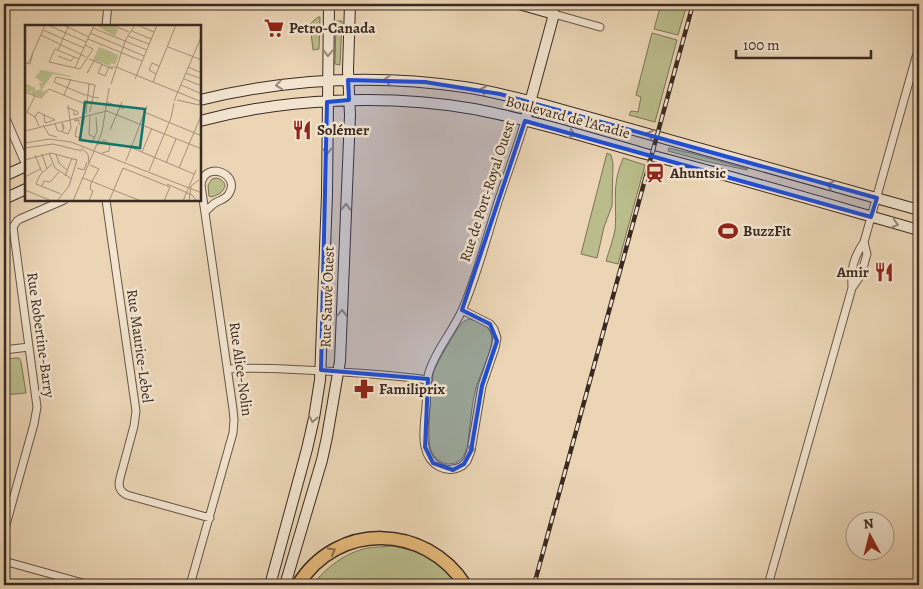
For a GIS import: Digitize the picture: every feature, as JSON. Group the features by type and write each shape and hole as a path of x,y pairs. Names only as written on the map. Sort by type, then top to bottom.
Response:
{"highway":[{"path":"298,585 313,565 330,552 351,543 383,538 413,543 435,554 448,564 465,585"}],"main road":[{"name":"Rue Sauvé Ouest","path":"270,585 311,433 318,392 327,195 329,4"},
{"name":"Rue Sauvé Ouest","path":"284,585 322,460 340,354 350,115 348,80 350,4"},
{"path":"519,4 555,9"},
{"name":"Rue de Port-Royal Ouest","path":"525,121 555,9"},
{"name":"Boulevard de l'Acadie","path":"201,100 260,88 307,82 348,80 444,84 531,101 919,210"},
{"name":"Boulevard de l'Acadie","path":"201,121 267,107 349,100 439,104 480,110 919,230"},
{"path":"4,176 25,166"},
{"path":"4,199 25,189"}],"street":[{"path":"106,25 108,4"},
{"path":"555,9 600,27"},
{"path":"768,585 852,288 851,272 857,252 864,242 919,49"},
{"path":"4,114 25,164"},
{"name":"Rue de Port-Royal Ouest","path":"462,310 490,324 496,335 496,345 483,380 471,451 467,461 462,466 453,470 444,469 436,465 429,457 424,442 428,380 434,358 462,310 477,271 525,121"},
{"name":"Rue Alice-Nolin","path":"190,585 234,429 228,369 202,190 203,179 206,175 210,172 222,172 228,176 231,187 230,192 206,211"},
{"name":"Rue Robertine-Barry","path":"4,532 37,412 13,228 20,219 62,201"},
{"name":"Rue Maurice-Lebel","path":"106,201 136,410 119,487 127,495 210,518"},
{"path":"4,350 29,347"},
{"path":"228,369 320,370 428,380"},
{"path":"4,561 90,585"}],"highlighted area":[{"path":"348,80 425,82 500,94 877,198 871,217 525,121 462,310 490,324 497,341 482,386 471,451 464,464 453,470 433,463 425,447 428,379 321,370 327,102 349,100"}],"green space":[{"path":"661,4 687,4 678,35 654,29"},
{"path":"320,17 319,49 313,50 310,24"},
{"path":"336,21 342,21 340,65 335,64"},
{"path":"652,33 677,40 655,122 629,115 631,111 638,112 641,97 636,95"},
{"path":"543,113 610,132 610,134 542,115"},
{"path":"669,148 748,169 705,161 668,151"},
{"path":"607,153 611,155 613,164 612,206 604,227 597,258 581,254"},
{"path":"623,158 645,165 618,264 606,261 615,230 616,187 618,171"},
{"path":"212,179 220,179 225,186 221,192 212,197 209,196 208,185"},
{"path":"470,319 488,328 492,338 491,345 475,393 466,450 463,457 455,463 448,464 436,458 432,453 429,442 433,377 447,345 463,322"},
{"path":"19,358 21,362 26,393 4,395 4,360"},
{"path":"392,546 434,557 463,585 312,585 330,567 352,553 368,548"}],"railway":[{"path":"534,585 693,4"}],"place":[{"name":"Petro-Canada","path":"274,28"},
{"name":"Solémer","path":"302,130"},
{"name":"Ahuntsic","path":"655,173"},
{"name":"BuzzFit","path":"728,231"},
{"name":"Amir","path":"884,272"},
{"name":"Familiprix","path":"364,389"}]}
